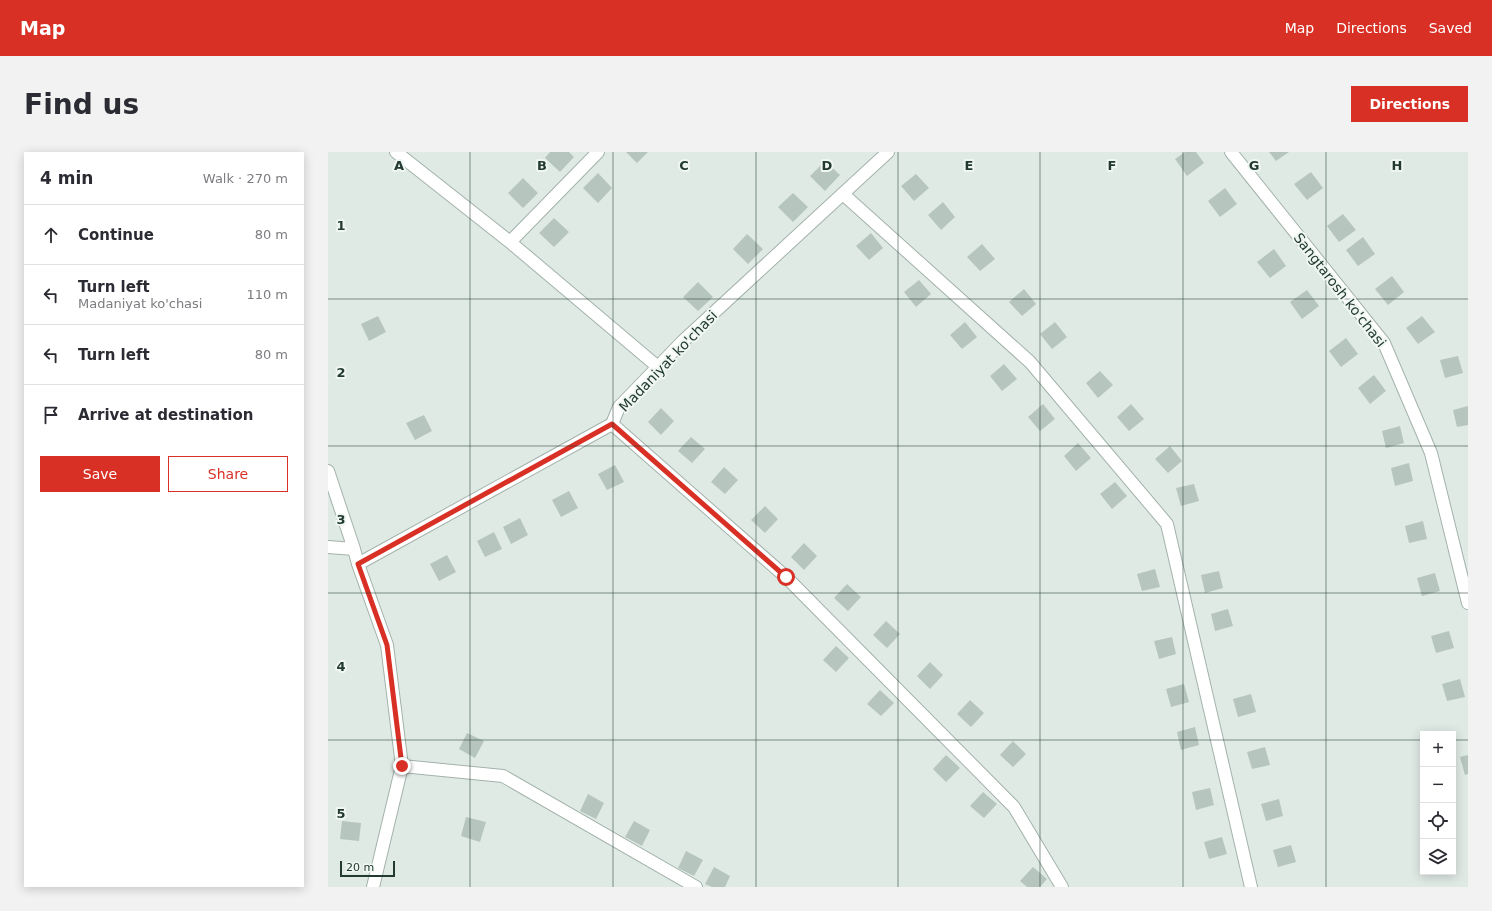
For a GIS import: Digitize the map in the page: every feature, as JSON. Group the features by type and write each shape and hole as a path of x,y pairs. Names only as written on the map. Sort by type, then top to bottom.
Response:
{"street":[{"path":"396,152 510,242 658,367"},
{"path":"510,242 598,152"},
{"name":"Madaniyat ko'chasi","path":"358,564 612,424 619,407 682,342 888,152"},
{"name":"Sangtarosh ko'chasi","path":"1231,152 1384,343 1431,453 1468,603"},
{"path":"843,194 1030,362 1167,524 1251,887"},
{"path":"612,424 786,577 1014,807 1062,887"},
{"path":"328,471 358,564 387,645 402,766 373,887"},
{"path":"328,547 354,549"},
{"path":"402,766 503,776 696,887"}],"building":[{"path":"550,152 569,152 574,157 560,172 545,158"},
{"path":"626,152 648,152 637,163"},
{"path":"1185,152 1196,152 1204,163 1187,176 1175,159"},
{"path":"1269,152 1289,152 1276,161"},
{"path":"825,161 840,175 825,191 810,176"},
{"path":"1311,172 1323,188 1307,200 1294,184"},
{"path":"598,173 612,188 598,203 583,188"},
{"path":"916,174 929,188 914,201 901,186"},
{"path":"523,178 538,193 523,208 508,193"},
{"path":"1225,188 1237,204 1220,217 1208,201"},
{"path":"793,193 808,207 793,222 778,207"},
{"path":"943,202 955,217 941,230 928,215"},
{"path":"1343,214 1356,230 1339,242 1327,226"},
{"path":"554,218 569,232 554,247 539,233"},
{"path":"871,233 883,248 869,260 856,246"},
{"path":"747,234 763,249 748,264 733,249"},
{"path":"1363,237 1375,254 1358,266 1346,250"},
{"path":"982,244 995,259 980,271 967,257"},
{"path":"1274,249 1286,266 1270,278 1257,262"},
{"path":"1392,276 1404,292 1388,305 1375,289"},
{"path":"919,280 931,294 916,307 904,292"},
{"path":"698,282 713,297 698,311 683,297"},
{"path":"1024,289 1036,304 1022,316 1009,302"},
{"path":"1307,290 1319,306 1302,319 1290,302"},
{"path":"378,316 386,332 369,341 361,324"},
{"path":"1422,316 1435,332 1418,344 1406,328"},
{"path":"965,322 977,337 962,349 950,335"},
{"path":"1055,322 1067,337 1052,349 1040,334"},
{"path":"1346,338 1358,354 1341,367 1329,351"},
{"path":"1458,356 1463,373 1445,378 1440,360"},
{"path":"1004,364 1017,379 1002,391 990,376"},
{"path":"1100,371 1113,385 1098,398 1086,383"},
{"path":"1374,375 1386,391 1370,404 1358,388"},
{"path":"1043,404 1055,419 1040,431 1028,417"},
{"path":"1131,404 1144,419 1129,431 1117,417"},
{"path":"1468,406 1468,425 1457,427 1453,410"},
{"path":"661,408 674,421 661,435 648,422"},
{"path":"424,415 432,431 415,440 406,423"},
{"path":"1400,426 1404,443 1386,448 1382,431"},
{"path":"691,437 705,449 692,463 678,451"},
{"path":"1078,443 1091,458 1076,471 1064,456"},
{"path":"1170,446 1182,461 1168,473 1155,459"},
{"path":"1409,463 1413,481 1395,486 1391,468"},
{"path":"615,465 624,482 607,490 598,474"},
{"path":"724,467 738,480 725,494 711,482"},
{"path":"1115,482 1127,496 1112,509 1100,494"},
{"path":"1194,484 1199,501 1181,506 1176,488"},
{"path":"569,491 578,508 561,517 552,500"},
{"path":"765,506 778,519 765,533 751,520"},
{"path":"520,518 528,535 511,544 503,527"},
{"path":"1423,521 1427,539 1409,543 1405,526"},
{"path":"494,532 502,549 485,557 477,541"},
{"path":"804,543 817,556 804,570 791,557"},
{"path":"447,555 456,572 439,581 430,564"},
{"path":"1155,569 1160,587 1142,591 1137,574"},
{"path":"1219,571 1223,588 1205,593 1201,575"},
{"path":"1435,573 1440,591 1422,596 1417,578"},
{"path":"847,584 861,597 848,611 834,598"},
{"path":"1228,609 1233,626 1215,631 1211,614"},
{"path":"886,621 900,634 887,648 873,635"},
{"path":"1449,631 1454,648 1436,653 1431,636"},
{"path":"1172,637 1176,654 1159,659 1154,641"},
{"path":"836,646 849,658 836,672 823,660"},
{"path":"930,662 943,675 930,689 917,676"},
{"path":"1460,679 1465,697 1447,701 1442,684"},
{"path":"1184,684 1189,702 1171,707 1166,689"},
{"path":"880,690 894,703 881,716 867,704"},
{"path":"1251,694 1256,712 1238,717 1233,699"},
{"path":"970,700 984,713 971,727 957,714"},
{"path":"1195,727 1199,745 1181,750 1177,732"},
{"path":"467,733 484,741 475,758 459,749"},
{"path":"1013,741 1026,754 1013,767 1000,755"},
{"path":"1265,747 1270,765 1252,769 1247,752"},
{"path":"946,755 960,768 946,782 933,769"},
{"path":"1468,755 1468,774 1465,775 1460,757"},
{"path":"1210,788 1214,805 1196,810 1192,792"},
{"path":"983,792 997,804 984,818 970,806"},
{"path":"588,794 604,803 596,819 580,811"},
{"path":"1279,799 1283,816 1266,821 1261,804"},
{"path":"466,817 486,822 480,842 461,836"},
{"path":"342,821 361,823 359,841 340,839"},
{"path":"634,821 650,830 642,846 625,837"},
{"path":"1222,837 1227,854 1209,859 1204,842"},
{"path":"1291,845 1296,862 1278,867 1273,850"},
{"path":"686,851 703,860 694,876 678,868"},
{"path":"714,867 730,876 725,887 712,887 705,884"},
{"path":"1033,867 1047,879 1040,887 1027,887 1020,881"}],"route":[{"path":"402,766 387,645 358,564 612,424 786,577"}]}
